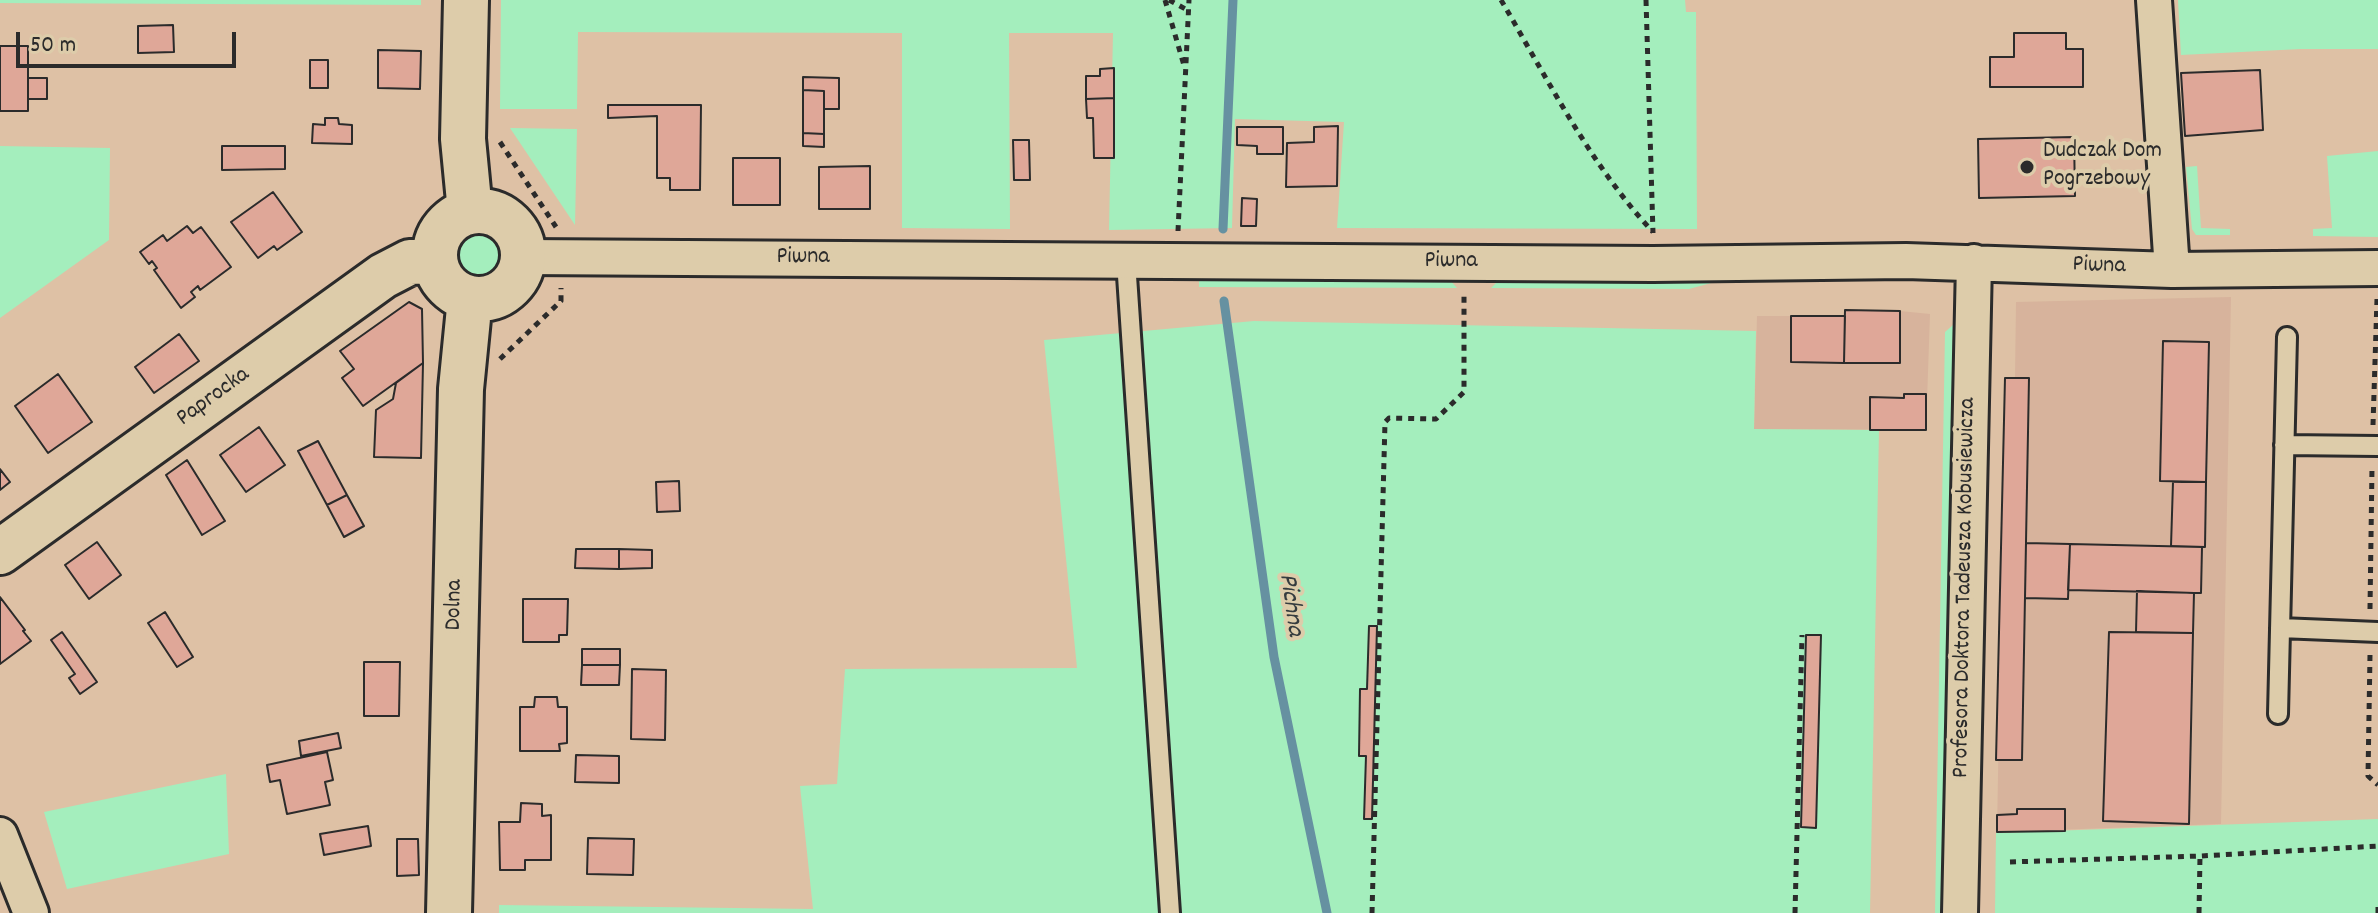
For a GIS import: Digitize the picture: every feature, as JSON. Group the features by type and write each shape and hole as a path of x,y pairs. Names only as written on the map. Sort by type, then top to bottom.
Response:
{"street":[{"path":"466,0 463,139 470,212"},
{"path":"2154,0 2172,270"},
{"path":"484,211 508,222 517,232 523,257 520,272 512,285 485,299 470,298 447,285 439,273 435,250 443,229 451,221 470,212 484,211"},
{"name":"Piwna","path":"523,257 1638,264 1974,262 2172,270 2376,268"},
{"name":"Paprocka","path":"0,552 383,276 410,262 435,261"},
{"name":"Profesora Doktora Tadeusza Kobusiewicza","path":"1960,913 1974,262"},
{"name":"Dolna","path":"449,913 461,389 470,298"},
{"path":"0,835 31,913"}],"lane":[{"path":"1126,261 1170,913"},
{"path":"2278,714 2287,337"},
{"path":"2284,445 2375,446"},
{"path":"2280,628 2374,632"}],"path":[{"path":"1167,0 1189,11"},
{"path":"1167,0 1187,73"},
{"path":"1177,239 1189,0"},
{"path":"1501,0 1591,150 1653,235 1646,0"},
{"path":"2376,268 2374,632 2368,776 2378,785"},
{"path":"1372,913 1385,422 1389,418 1436,419 1464,392 1464,294"},
{"path":"1795,913 1802,635"},
{"path":"2010,862 2378,846"},
{"path":"2199,913 2200,856"},
{"path":"2378,904 2378,913"}],"shaded area":[{"path":"2231,297 2221,824 1997,832 2005,378 2015,378 2016,302"},
{"path":"1845,310 1930,314 1926,430 1754,429 1757,316 1844,316"}],"green space":[{"path":"0,0 421,0 421,5 0,3"},
{"path":"501,0 1685,0 1686,12 1696,12 1697,229 1337,228 1344,122 1235,119 1232,228 1109,230 1113,33 1009,33 1010,229 902,228 902,33 578,32 577,109 500,109"},
{"path":"2178,0 2378,0 2378,49 2181,55"},
{"path":"510,128 577,129 575,225"},
{"path":"0,146 110,148 109,240 0,318"},
{"path":"2378,151 2378,237 2313,236 2313,229 2332,228 2327,156"},
{"path":"2197,166 2201,228 2230,229 2230,235 2196,235 2192,229 2186,167"},
{"path":"479,235 494,241 500,256 494,271 479,277 464,271 458,256 464,241"},
{"path":"1199,277 1441,277 1450,280 1457,288 1199,287"},
{"path":"1506,277 1726,279 1689,289 1491,288"},
{"path":"1254,321 1756,331 1754,429 1879,430 1870,913 499,913 499,905 813,909 800,786 837,784 845,669 1077,668 1044,340"},
{"path":"1953,325 1943,913 1935,913 1945,332"},
{"path":"226,774 229,854 67,889 44,812"},
{"path":"2378,819 2378,913 1995,913 1996,833"}],"building":[{"path":"173,25 174,52 138,53 138,26"},
{"path":"2014,33 2066,33 2066,49 2083,49 2083,87 1990,87 1990,57 2014,57"},
{"path":"0,46 28,46 28,111 0,111"},
{"path":"378,50 421,51 420,89 378,88"},
{"path":"310,60 328,60 328,88 310,88"},
{"path":"1114,68 1114,98 1086,99 1086,76 1100,76 1100,69"},
{"path":"2260,70 2263,130 2185,136 2181,73"},
{"path":"803,77 839,78 839,109 824,109 824,91 803,90"},
{"path":"28,78 47,78 47,99 28,99"},
{"path":"803,90 824,91 824,134 803,133"},
{"path":"1114,98 1114,158 1094,158 1093,118 1087,118 1086,99"},
{"path":"608,105 701,105 700,190 670,190 670,178 657,178 657,116 608,118"},
{"path":"325,118 338,118 339,124 352,125 352,144 312,143 313,124 325,125"},
{"path":"1338,126 1337,186 1286,187 1287,143 1314,142 1314,127"},
{"path":"1237,127 1283,127 1283,154 1257,154 1257,146 1237,145"},
{"path":"803,133 824,134 824,147 803,146"},
{"name":"Dudczak Dom Pogrzebowy","path":"2074,137 2075,196 1979,198 1978,139"},
{"path":"1013,140 1029,140 1030,180 1014,180"},
{"path":"222,146 285,146 285,169 222,170"},
{"path":"733,158 780,158 780,205 733,205"},
{"path":"870,166 870,209 819,209 819,167"},
{"path":"273,192 302,232 277,250 274,246 258,258 231,222"},
{"path":"1242,198 1257,199 1256,226 1241,226"},
{"path":"187,226 193,233 201,227 231,267 200,290 198,286 191,292 195,297 181,308 154,270 157,268 152,261 149,264 140,252 163,235 167,241"},
{"path":"409,302 422,309 423,363 363,406 342,378 354,369 340,351"},
{"path":"1845,310 1900,311 1900,363 1844,363"},
{"path":"1791,316 1845,316 1844,363 1791,362"},
{"path":"179,334 199,361 154,393 135,367"},
{"path":"2163,341 2209,342 2206,482 2160,481"},
{"path":"423,363 421,458 374,457 376,410 393,399 396,383"},
{"path":"58,374 92,422 48,453 15,406"},
{"path":"2005,378 2029,378 2022,760 1996,760"},
{"path":"1904,394 1926,394 1926,430 1870,430 1870,397 1904,398"},
{"path":"259,427 285,465 246,492 220,455"},
{"path":"318,441 347,495 327,505 298,451"},
{"path":"187,460 225,521 202,535 166,475"},
{"path":"0,469 10,482 0,490"},
{"path":"679,481 680,511 657,512 656,482"},
{"path":"2173,482 2206,482 2205,547 2171,546"},
{"path":"347,495 364,526 344,537 327,505"},
{"path":"97,542 121,575 89,599 65,565"},
{"path":"2026,543 2070,544 2068,599 2025,598"},
{"path":"2070,544 2202,547 2201,593 2068,590"},
{"path":"576,549 619,549 619,569 575,568"},
{"path":"619,549 652,550 652,568 619,569"},
{"path":"2137,591 2194,593 2193,633 2136,632"},
{"path":"0,597 31,641 0,664"},
{"path":"523,599 568,599 567,635 559,635 559,642 523,642"},
{"path":"165,612 193,657 177,667 148,623"},
{"path":"1369,626 1377,626 1372,819 1364,819 1366,756 1359,756 1360,689 1367,689"},
{"path":"62,632 97,682 80,694 69,678 75,674 51,640"},
{"path":"2109,632 2193,633 2189,824 2103,821"},
{"path":"1806,635 1821,635 1816,828 1801,827"},
{"path":"582,649 620,649 620,665 582,665"},
{"path":"364,662 400,662 399,716 364,716"},
{"path":"582,665 620,665 619,685 581,685"},
{"path":"632,669 666,670 665,740 631,739"},
{"path":"535,697 557,697 558,707 567,707 567,743 559,744 560,751 520,751 520,707 534,707"},
{"path":"338,733 341,748 301,756 299,741"},
{"path":"327,752 333,780 325,782 330,805 287,814 280,780 270,782 267,765"},
{"path":"576,755 619,756 619,783 575,782"},
{"path":"521,803 542,804 542,816 551,815 551,860 525,860 525,870 500,870 499,822 520,822"},
{"path":"2017,809 2065,809 2065,831 1997,832 1997,815 2017,814"},
{"path":"368,826 371,846 324,855 320,834"},
{"path":"588,838 634,839 633,875 587,874"},
{"path":"397,839 418,839 419,875 397,876"}],"waterway":[{"name":"Pichna","path":"1223,229 1233,0"},
{"name":"Pichna","path":"1224,301 1274,657 1327,913"}],"place":[{"name":"Dudczak Dom Pogrzebowy","path":"2027,167"}]}
